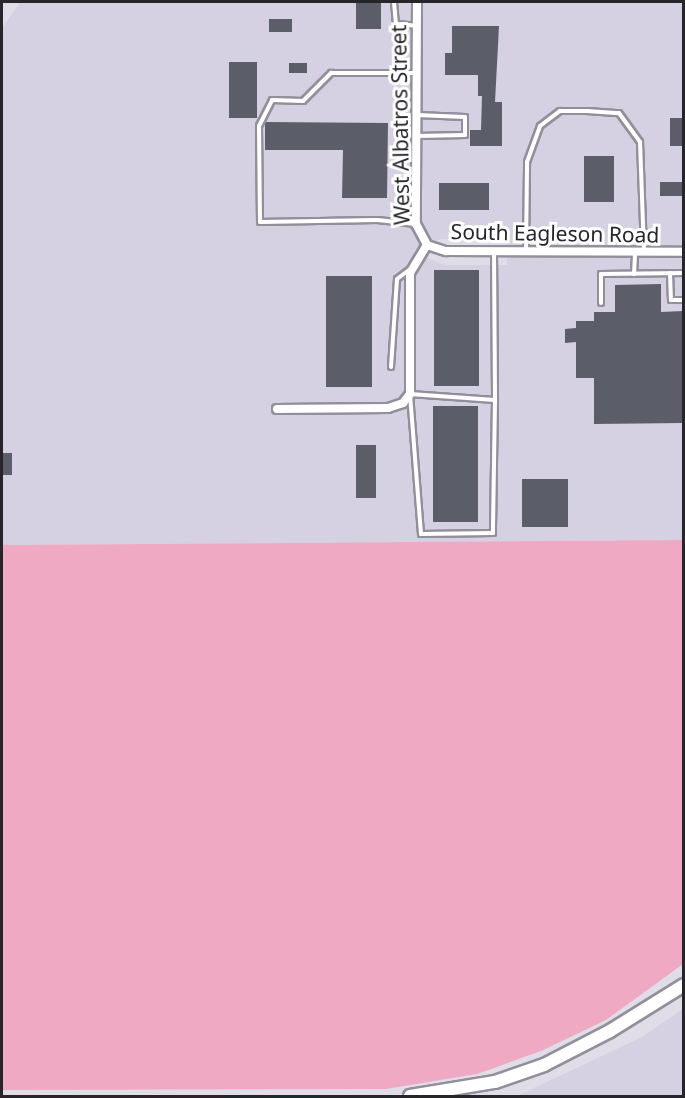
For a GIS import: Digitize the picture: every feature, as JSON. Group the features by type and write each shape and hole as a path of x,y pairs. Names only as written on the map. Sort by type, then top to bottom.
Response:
{"main road":[{"path":"410,1096 495,1082 544,1065 610,1031 684,986"}],"street":[{"name":"West Albatros Street","path":"417,2 416,224 427,245"},
{"name":"South Eagleson Road","path":"427,245 446,251 684,252"},
{"path":"277,409 388,408 404,403 410,394 412,269 427,245"}],"lane":[{"path":"394,2 396,24 417,27"},
{"path":"416,224 377,220 260,222 259,126 272,100 303,101 332,73 417,73"},
{"path":"526,252 527,162 540,126 560,111 619,113 640,142 639,252 634,274"},
{"path":"417,115 465,117 465,135 417,136"},
{"path":"494,251 495,400 493,532 421,534 414,404 410,394 495,400"},
{"path":"391,367 397,279 412,269"},
{"path":"670,273 671,300 684,300"},
{"path":"601,303 601,274 684,273"}],"shaded area":[{"path":"20,2 683,2 683,540 2,545 2,28","holes":["506,238 507,265 444,265 412,251 441,239"]},
{"path":"683,540 683,964 606,1020 541,1051 477,1074 386,1089 2,1090 2,545"},
{"path":"683,1009 683,1096 517,1096 642,1037"}],"building":[{"path":"356,2 381,2 381,29 356,29"},
{"path":"269,19 292,19 292,32 269,32"},
{"path":"452,26 499,26 495,102 502,102 502,146 470,146 470,130 481,130 482,96 478,96 478,75 445,75 445,53 452,53"},
{"path":"229,62 257,62 257,118 229,118"},
{"path":"289,63 307,63 307,73 289,73"},
{"path":"670,118 684,118 684,146 670,146"},
{"path":"265,122 388,123 387,198 342,198 343,150 265,150"},
{"path":"584,156 614,156 614,202 584,202"},
{"path":"660,182 684,182 684,196 660,196"},
{"path":"439,183 489,183 489,210 439,210"},
{"path":"434,270 479,270 479,386 434,386"},
{"path":"326,276 372,276 372,387 326,387"},
{"path":"661,284 661,312 683,311 683,423 594,424 594,378 576,378 576,342 565,343 565,329 576,328 576,321 594,321 594,312 615,312 615,285"},
{"path":"433,406 478,406 478,522 433,522"},
{"path":"356,445 376,445 376,498 356,498"},
{"path":"2,453 12,453 12,475 2,475"},
{"path":"522,479 568,479 568,527 522,527"}]}
